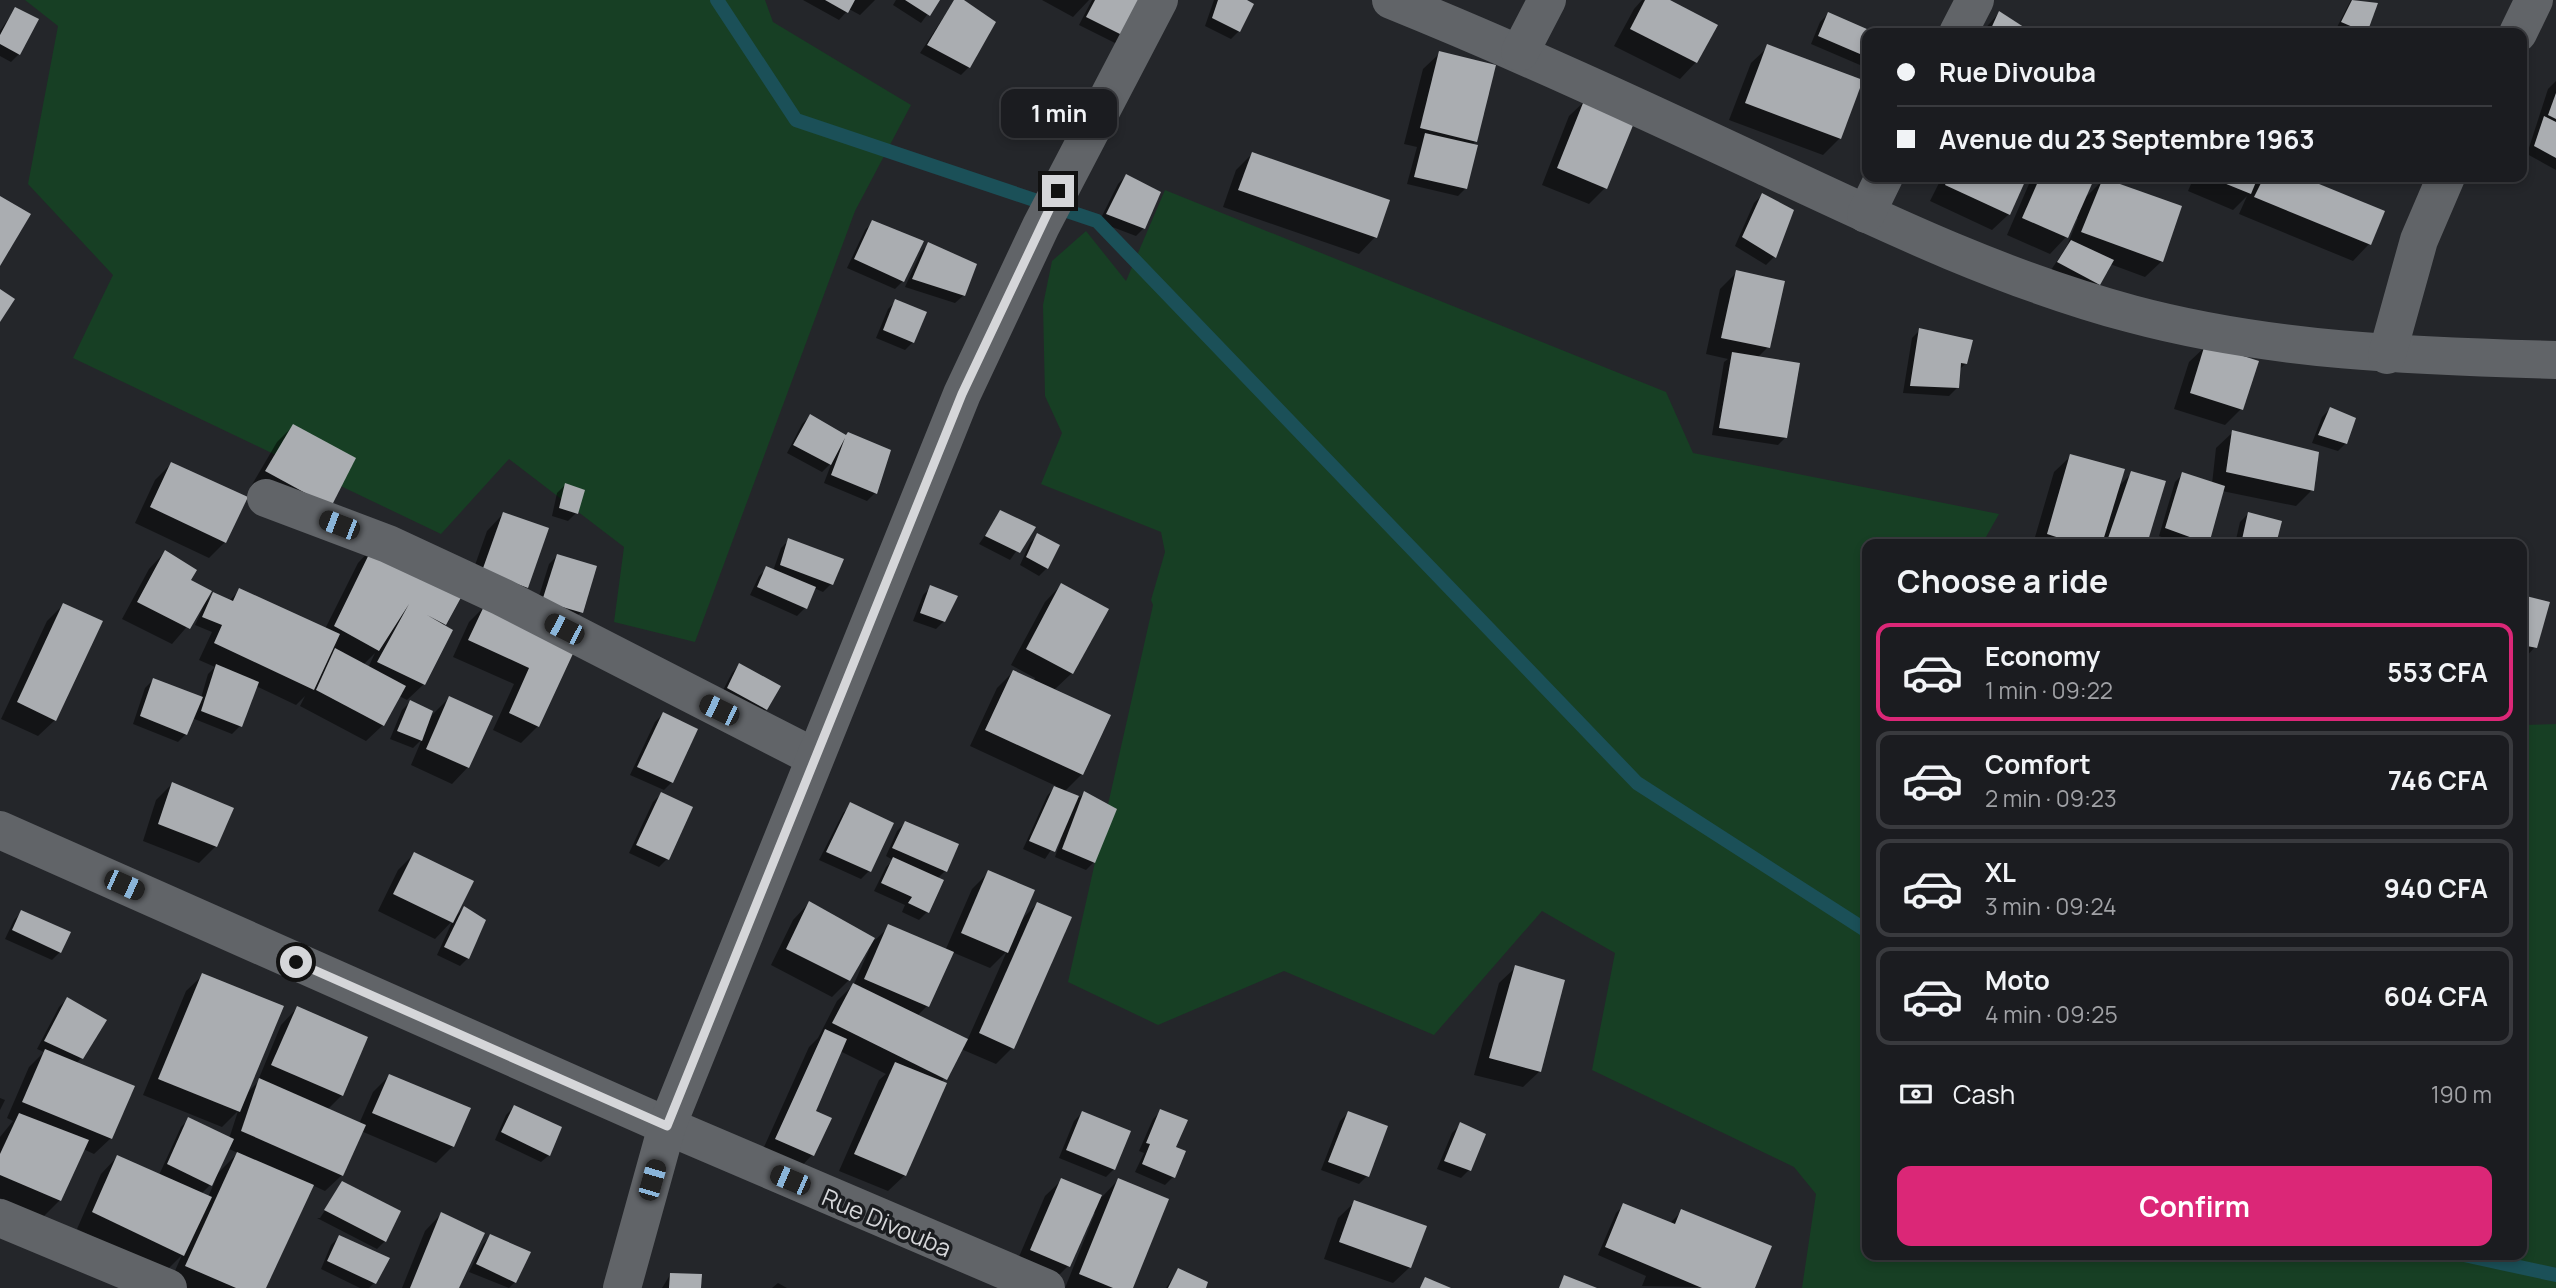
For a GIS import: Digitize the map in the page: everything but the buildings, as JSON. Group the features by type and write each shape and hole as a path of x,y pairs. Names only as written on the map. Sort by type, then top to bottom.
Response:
{"street":[{"path":"622,1288 667,1126 962,394 1058,191 1159,0"},
{"path":"1391,0 1520,52 1866,214 2025,280 2133,314 2236,335 2386,355 2556,360"},
{"path":"1520,52 1547,0"},
{"path":"1961,28 1975,0"},
{"path":"2520,28 2534,0"},
{"path":"1866,214 1882,182"},
{"path":"2386,355 2419,240 2444,182"},
{"path":"266,498 388,544 502,597 814,757"},
{"name":"Rue Divouba","path":"0,830 667,1126 1046,1288"},
{"path":"0,1218 168,1288"}],"green space":[{"path":"25,0 765,0 773,22 911,105 855,211 695,642 614,622 624,547 509,459 441,534 73,358 113,275 28,184 58,26"},
{"path":"1165,190 1666,392 1693,453 1999,514 1985,539 1862,539 1862,1260 2527,1260 2527,725 2556,724 2556,1288 1802,1288 1816,1194 1794,1167 1592,1070 1615,953 1542,911 1434,1035 1284,971 1158,1025 1068,982 1153,605 1151,600 1165,552 1161,532 1041,484 1062,433 1045,396 1043,305 1052,261 1086,231 1126,281"}],"waterway":[{"path":"717,0 796,120 1097,221 1637,783 1862,928"},
{"path":"2487,1260 2556,1275"}],"route":[{"path":"296,962 667,1126 962,394 1058,191"}]}
